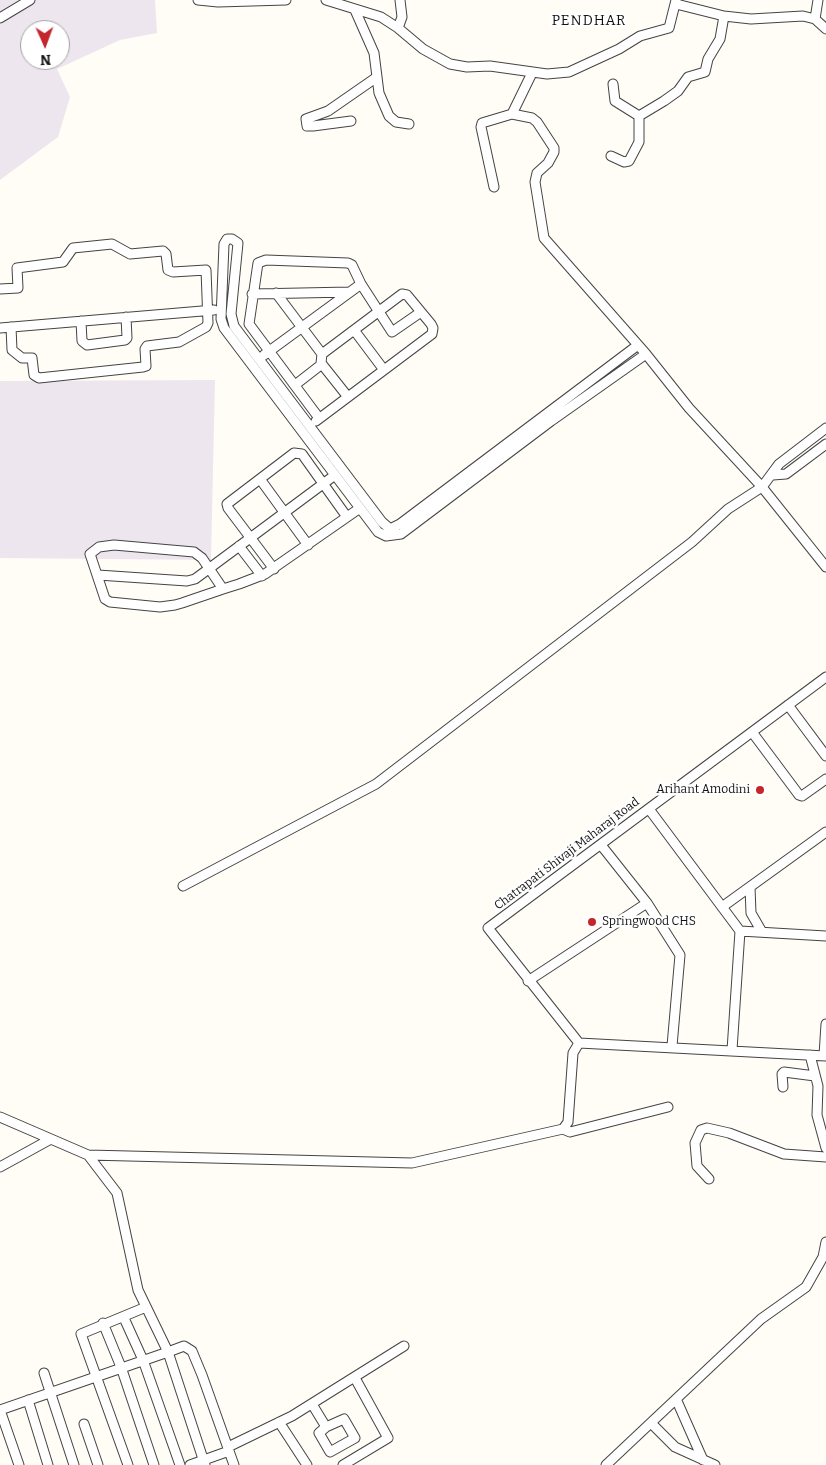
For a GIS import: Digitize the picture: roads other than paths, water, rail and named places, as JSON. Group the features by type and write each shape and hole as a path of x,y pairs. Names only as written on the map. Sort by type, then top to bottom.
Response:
{"street":[{"path":"0,18 30,0"},
{"path":"198,0 218,2 286,0"},
{"path":"326,0 381,17 398,28 423,49 450,64 467,67 490,66 532,73 569,72 619,49 640,36 668,28 676,2 724,16 751,19 803,16 815,20 826,29"},
{"path":"398,28 402,17 400,0"},
{"path":"815,20 818,0"},
{"path":"355,10 374,53 380,93 389,116 396,122 409,124"},
{"path":"639,116 678,91 688,77 705,72 708,59 720,39 724,16"},
{"path":"512,114 532,73"},
{"path":"351,121 307,126 306,119 328,111 377,77"},
{"path":"613,84 615,101 639,116"},
{"path":"494,187 482,123 512,114 532,118 537,122 554,148 548,163 536,173 535,182 544,238 646,354 689,408 762,487 826,567"},
{"path":"611,156 624,162 629,161 639,142 639,116"},
{"path":"390,533 382,522 306,429 224,328 221,319 221,309 225,241 232,239 238,243 232,309 234,326 259,358 306,429 335,475 378,532 401,534 552,421 646,354"},
{"path":"0,289 18,288 17,268 63,262 73,248 112,244 130,254 163,251 166,254 168,270 173,272 204,268 206,270 208,310 208,323 206,327 185,341 148,346 145,349 146,366 143,368 45,378 34,375 32,358 22,358 14,354 10,327"},
{"path":"224,260 237,261"},
{"path":"319,418 248,324 256,268 261,261 345,262 352,265 361,284 392,332 421,312"},
{"path":"259,358 361,284"},
{"path":"252,294 350,292"},
{"path":"276,293 322,354 322,364 348,397"},
{"path":"306,429 432,334 433,328 405,294 322,354"},
{"path":"0,328 232,309"},
{"path":"81,321 82,341 87,345 126,340 126,317"},
{"path":"354,330 384,370"},
{"path":"390,533 638,345"},
{"path":"295,385 322,364"},
{"path":"183,886 376,784 692,542 728,509 762,487 773,475 779,464 826,428"},
{"path":"773,475 786,474 826,444"},
{"path":"274,569 228,508 228,504 294,453 299,452 346,517"},
{"path":"98,576 187,581 210,569 335,475"},
{"path":"260,479 308,544"},
{"path":"223,589 202,558 194,552 114,545 99,547 91,552 105,599 113,604 168,606 223,589 262,576 360,508"},
{"path":"239,546 262,576"},
{"name":"Chatrapati Shivaji Maharaj Road","path":"579,1042 528,981 488,928 826,677"},
{"path":"788,705 826,756"},
{"path":"752,732 799,795 826,779"},
{"path":"648,809 740,931 732,1050"},
{"path":"722,907 826,832"},
{"path":"601,845 646,903 680,955 672,1046"},
{"path":"750,887 751,913 762,932"},
{"path":"528,981 646,903"},
{"path":"740,931 826,936"},
{"path":"563,1129 568,1122 574,1053 579,1042 825,1056 826,1024"},
{"path":"810,1055 818,1086 817,1115 826,1148"},
{"path":"783,1087 782,1074 784,1072 815,1076"},
{"path":"0,1117 49,1140 88,1155 412,1163 563,1129 570,1132 668,1107"},
{"path":"709,1179 697,1166 695,1143 701,1130 707,1128 737,1136 784,1154 826,1157"},
{"path":"0,1167 49,1140"},
{"path":"88,1155 117,1193 138,1290 168,1352 204,1463"},
{"path":"606,1465 677,1401 761,1319 806,1287 823,1257 826,1242"},
{"path":"128,1465 94,1376 81,1334 103,1323 124,1318 146,1307"},
{"path":"124,1318 143,1360 180,1465"},
{"path":"103,1323 121,1367 154,1465"},
{"path":"20,1465 0,1410 50,1391 184,1346 192,1351 234,1465"},
{"path":"190,1465 204,1463 312,1404 404,1346"},
{"path":"44,1374 74,1465"},
{"path":"343,1465 388,1438 355,1378"},
{"path":"28,1400 48,1465"},
{"path":"677,1401 703,1460"},
{"path":"312,1404 326,1427"},
{"path":"279,1422 307,1465"},
{"path":"84,1424 98,1465"},
{"path":"652,1424 675,1448 715,1465"}],"place":[{"name":"Arihant Amodini","path":"760,790"},
{"name":"Springwood CHS","path":"592,922"}],"district":[{"name":"PENDHAR","path":"589,21"}]}
